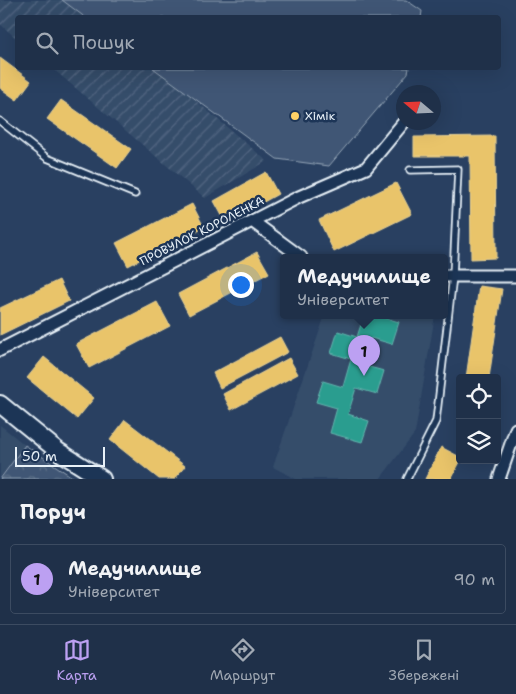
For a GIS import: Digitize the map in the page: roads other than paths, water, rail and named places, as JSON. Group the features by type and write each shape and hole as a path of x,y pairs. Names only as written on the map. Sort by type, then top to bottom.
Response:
{"main road":[{"path":"0,404 58,452 102,479"}],"street":[{"name":"ПРОВУЛОК КОРОЛЕНКА","path":"0,350 252,221 366,168 397,130"},
{"path":"252,221 297,254"},
{"path":"449,276 516,276"},
{"path":"499,479 516,429"}],"lane":[{"path":"0,120 47,158 135,194"},
{"path":"410,170 458,169 449,276"},
{"path":"407,479 436,421 445,319"}],"place":[{"name":"Хімік","path":"295,116"},
{"name":"Медучилище","path":"364,376"}]}
